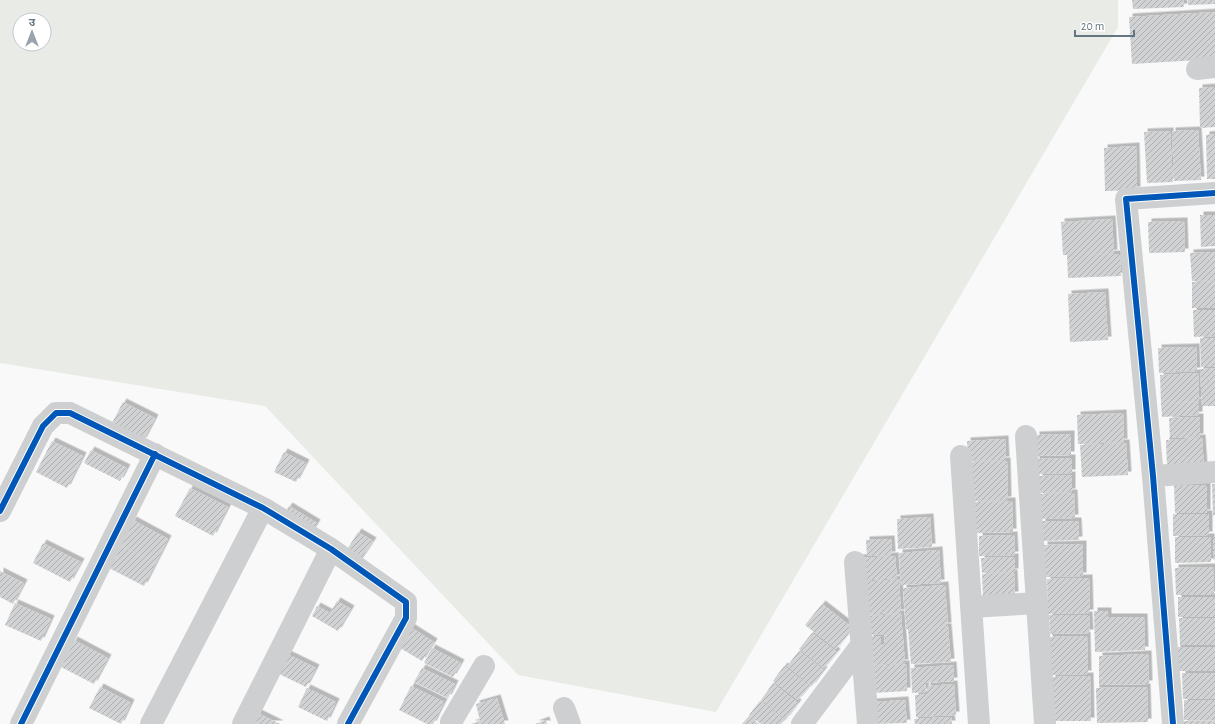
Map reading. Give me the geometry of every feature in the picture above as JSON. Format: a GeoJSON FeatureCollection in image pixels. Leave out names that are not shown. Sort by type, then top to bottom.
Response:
{"type":"FeatureCollection","features":[{"type":"Feature","properties":{"kind":"street"},"geometry":{"type":"LineString","coordinates":[[1173,724],[1153,476],[1126,199],[1215,193]]}},
{"type":"Feature","properties":{"kind":"street"},"geometry":{"type":"LineString","coordinates":[[0,511],[42,426],[56,413],[70,413],[263,508],[331,550],[406,602],[406,618],[348,724]]}},
{"type":"Feature","properties":{"kind":"street"},"geometry":{"type":"LineString","coordinates":[[1026,436],[1045,724]]}},
{"type":"Feature","properties":{"kind":"street"},"geometry":{"type":"LineString","coordinates":[[21,724],[154,454]]}},
{"type":"Feature","properties":{"kind":"street"},"geometry":{"type":"LineString","coordinates":[[961,456],[979,724]]}},
{"type":"Feature","properties":{"kind":"street"},"geometry":{"type":"LineString","coordinates":[[1153,476],[1215,472]]}},
{"type":"Feature","properties":{"kind":"street"},"geometry":{"type":"LineString","coordinates":[[151,724],[263,508]]}},
{"type":"Feature","properties":{"kind":"street"},"geometry":{"type":"LineString","coordinates":[[243,724],[331,550]]}},
{"type":"Feature","properties":{"kind":"street"},"geometry":{"type":"LineString","coordinates":[[855,562],[868,724]]}},
{"type":"Feature","properties":{"kind":"street"},"geometry":{"type":"LineString","coordinates":[[971,607],[1037,603]]}},
{"type":"Feature","properties":{"kind":"street"},"geometry":{"type":"LineString","coordinates":[[802,724],[862,644]]}},
{"type":"Feature","properties":{"kind":"street"},"geometry":{"type":"LineString","coordinates":[[451,723],[484,666]]}},
{"type":"Feature","properties":{"kind":"shaded area"},"geometry":{"type":"Polygon","coordinates":[[[0,0],[1118,0],[1118,27],[716,712],[518,675],[265,406],[0,363],[0,0]]]}},
{"type":"Feature","properties":{"kind":"building"},"geometry":{"type":"Polygon","coordinates":[[[1132,0],[1183,0],[1184,7],[1133,9],[1132,0]]]}},
{"type":"Feature","properties":{"kind":"building"},"geometry":{"type":"Polygon","coordinates":[[[1188,0],[1215,0],[1215,4],[1188,5],[1188,0]]]}},
{"type":"Feature","properties":{"kind":"building"},"geometry":{"type":"Polygon","coordinates":[[[1215,12],[1215,59],[1132,64],[1129,17],[1215,12]]]}},
{"type":"Feature","properties":{"kind":"building"},"geometry":{"type":"Polygon","coordinates":[[[1215,87],[1215,127],[1200,128],[1199,88],[1215,87]]]}},
{"type":"Feature","properties":{"kind":"building"},"geometry":{"type":"Polygon","coordinates":[[[1198,130],[1201,180],[1174,181],[1172,131],[1198,130]]]}},
{"type":"Feature","properties":{"kind":"building"},"geometry":{"type":"Polygon","coordinates":[[[1170,131],[1173,182],[1147,183],[1144,132],[1170,131]]]}},
{"type":"Feature","properties":{"kind":"building"},"geometry":{"type":"Polygon","coordinates":[[[1215,134],[1215,179],[1207,179],[1206,135],[1215,134]]]}},
{"type":"Feature","properties":{"kind":"building"},"geometry":{"type":"Polygon","coordinates":[[[1136,146],[1137,190],[1105,191],[1104,148],[1136,146]]]}},
{"type":"Feature","properties":{"kind":"building"},"geometry":{"type":"Polygon","coordinates":[[[1200,215],[1215,215],[1215,246],[1201,247],[1200,215]]]}},
{"type":"Feature","properties":{"kind":"building"},"geometry":{"type":"Polygon","coordinates":[[[1112,219],[1114,253],[1082,255],[1120,254],[1121,276],[1068,278],[1067,255],[1063,255],[1061,222],[1112,219]]]}},
{"type":"Feature","properties":{"kind":"building"},"geometry":{"type":"Polygon","coordinates":[[[1184,221],[1185,252],[1149,253],[1148,222],[1184,221]]]}},
{"type":"Feature","properties":{"kind":"building"},"geometry":{"type":"Polygon","coordinates":[[[1215,252],[1215,280],[1192,281],[1190,253],[1215,252]]]}},
{"type":"Feature","properties":{"kind":"building"},"geometry":{"type":"Polygon","coordinates":[[[1215,281],[1215,308],[1192,308],[1192,282],[1215,281]]]}},
{"type":"Feature","properties":{"kind":"building"},"geometry":{"type":"Polygon","coordinates":[[[1105,292],[1108,340],[1070,342],[1068,294],[1105,292]]]}},
{"type":"Feature","properties":{"kind":"building"},"geometry":{"type":"Polygon","coordinates":[[[1193,310],[1215,310],[1215,336],[1194,337],[1193,310]]]}},
{"type":"Feature","properties":{"kind":"building"},"geometry":{"type":"Polygon","coordinates":[[[1200,338],[1215,338],[1215,367],[1201,367],[1200,338]]]}},
{"type":"Feature","properties":{"kind":"building"},"geometry":{"type":"Polygon","coordinates":[[[1196,347],[1197,371],[1159,373],[1158,348],[1196,347]]]}},
{"type":"Feature","properties":{"kind":"building"},"geometry":{"type":"Polygon","coordinates":[[[1215,368],[1215,406],[1202,406],[1200,369],[1215,368]]]}},
{"type":"Feature","properties":{"kind":"building"},"geometry":{"type":"Polygon","coordinates":[[[1198,373],[1199,401],[1161,403],[1160,375],[1198,373]]]}},
{"type":"Feature","properties":{"kind":"building"},"geometry":{"type":"Polygon","coordinates":[[[123,402],[155,418],[143,441],[111,425],[123,402]]]}},
{"type":"Feature","properties":{"kind":"building"},"geometry":{"type":"Polygon","coordinates":[[[1199,402],[1199,415],[1162,417],[1161,403],[1199,402]]]}},
{"type":"Feature","properties":{"kind":"building"},"geometry":{"type":"Polygon","coordinates":[[[1123,413],[1124,442],[1078,444],[1077,415],[1123,413]]]}},
{"type":"Feature","properties":{"kind":"building"},"geometry":{"type":"Polygon","coordinates":[[[1200,417],[1200,437],[1170,438],[1169,418],[1200,417]]]}},
{"type":"Feature","properties":{"kind":"building"},"geometry":{"type":"Polygon","coordinates":[[[1071,434],[1071,455],[1036,456],[1036,435],[1071,434]]]}},
{"type":"Feature","properties":{"kind":"building"},"geometry":{"type":"Polygon","coordinates":[[[1202,438],[1204,468],[1167,469],[1166,440],[1202,438]]]}},
{"type":"Feature","properties":{"kind":"building"},"geometry":{"type":"Polygon","coordinates":[[[1005,439],[1006,460],[968,461],[967,441],[1005,439]]]}},
{"type":"Feature","properties":{"kind":"building"},"geometry":{"type":"Polygon","coordinates":[[[52,441],[83,456],[67,488],[36,472],[52,441]]]}},
{"type":"Feature","properties":{"kind":"building"},"geometry":{"type":"Polygon","coordinates":[[[1126,443],[1128,475],[1082,477],[1080,445],[1126,443]]]}},
{"type":"Feature","properties":{"kind":"building"},"geometry":{"type":"Polygon","coordinates":[[[91,450],[127,468],[120,481],[84,463],[91,450]]]}},
{"type":"Feature","properties":{"kind":"building"},"geometry":{"type":"Polygon","coordinates":[[[284,452],[306,463],[296,482],[274,472],[284,452]]]}},
{"type":"Feature","properties":{"kind":"building"},"geometry":{"type":"Polygon","coordinates":[[[1072,458],[1072,473],[1036,474],[1036,459],[1072,458]]]}},
{"type":"Feature","properties":{"kind":"building"},"geometry":{"type":"Polygon","coordinates":[[[1007,461],[1008,500],[971,501],[970,462],[1007,461]]]}},
{"type":"Feature","properties":{"kind":"building"},"geometry":{"type":"Polygon","coordinates":[[[1072,475],[1072,492],[1039,493],[1039,476],[1072,475]]]}},
{"type":"Feature","properties":{"kind":"building"},"geometry":{"type":"Polygon","coordinates":[[[1212,484],[1215,484],[1215,515],[1213,515],[1212,484]]]}},
{"type":"Feature","properties":{"kind":"building"},"geometry":{"type":"Polygon","coordinates":[[[1174,485],[1207,485],[1207,513],[1175,513],[1174,485]]]}},
{"type":"Feature","properties":{"kind":"building"},"geometry":{"type":"Polygon","coordinates":[[[190,488],[228,507],[213,536],[175,516],[190,488]]]}},
{"type":"Feature","properties":{"kind":"building"},"geometry":{"type":"Polygon","coordinates":[[[1074,493],[1075,518],[1041,519],[1040,494],[1074,493]]]}},
{"type":"Feature","properties":{"kind":"building"},"geometry":{"type":"Polygon","coordinates":[[[1012,501],[1013,532],[976,533],[974,502],[1012,501]]]}},
{"type":"Feature","properties":{"kind":"building"},"geometry":{"type":"Polygon","coordinates":[[[289,506],[317,523],[310,535],[282,517],[289,506]]]}},
{"type":"Feature","properties":{"kind":"building"},"geometry":{"type":"Polygon","coordinates":[[[1173,514],[1209,514],[1209,535],[1173,536],[1173,514]]]}},
{"type":"Feature","properties":{"kind":"building"},"geometry":{"type":"Polygon","coordinates":[[[930,517],[932,547],[898,549],[897,519],[930,517]]]}},
{"type":"Feature","properties":{"kind":"building"},"geometry":{"type":"Polygon","coordinates":[[[133,520],[168,539],[144,586],[109,568],[120,546],[154,562],[120,545],[133,520]]]}},
{"type":"Feature","properties":{"kind":"building"},"geometry":{"type":"Polygon","coordinates":[[[1042,521],[1078,521],[1079,540],[1042,541],[1042,521]]]}},
{"type":"Feature","properties":{"kind":"building"},"geometry":{"type":"Polygon","coordinates":[[[358,532],[373,541],[357,565],[343,556],[358,532]]]}},
{"type":"Feature","properties":{"kind":"building"},"geometry":{"type":"Polygon","coordinates":[[[1014,535],[1015,555],[979,556],[979,536],[1014,535]]]}},
{"type":"Feature","properties":{"kind":"building"},"geometry":{"type":"Polygon","coordinates":[[[1175,537],[1211,537],[1211,562],[1175,563],[1175,537]]]}},
{"type":"Feature","properties":{"kind":"building"},"geometry":{"type":"Polygon","coordinates":[[[1213,537],[1215,537],[1215,559],[1213,560],[1213,537]]]}},
{"type":"Feature","properties":{"kind":"building"},"geometry":{"type":"Polygon","coordinates":[[[891,539],[892,555],[867,556],[866,540],[891,539]]]}},
{"type":"Feature","properties":{"kind":"building"},"geometry":{"type":"Polygon","coordinates":[[[43,543],[81,562],[70,582],[33,563],[43,543]]]}},
{"type":"Feature","properties":{"kind":"building"},"geometry":{"type":"Polygon","coordinates":[[[1083,544],[1083,576],[1045,577],[1044,545],[1083,544]]]}},
{"type":"Feature","properties":{"kind":"building"},"geometry":{"type":"Polygon","coordinates":[[[939,550],[941,583],[901,585],[899,553],[939,550]]]}},
{"type":"Feature","properties":{"kind":"building"},"geometry":{"type":"Polygon","coordinates":[[[895,556],[897,578],[859,581],[858,558],[895,556]]]}},
{"type":"Feature","properties":{"kind":"building"},"geometry":{"type":"Polygon","coordinates":[[[1015,557],[1015,572],[982,573],[981,558],[1015,557]]]}},
{"type":"Feature","properties":{"kind":"building"},"geometry":{"type":"Polygon","coordinates":[[[1213,567],[1214,595],[1176,595],[1175,568],[1213,567]]]}},
{"type":"Feature","properties":{"kind":"building"},"geometry":{"type":"Polygon","coordinates":[[[0,571],[24,583],[13,604],[0,597],[0,571]]]}},
{"type":"Feature","properties":{"kind":"building"},"geometry":{"type":"Polygon","coordinates":[[[1014,573],[1015,595],[983,596],[982,574],[1014,573]]]}},
{"type":"Feature","properties":{"kind":"building"},"geometry":{"type":"Polygon","coordinates":[[[1089,578],[1090,613],[1048,614],[1047,579],[1089,578]]]}},
{"type":"Feature","properties":{"kind":"building"},"geometry":{"type":"Polygon","coordinates":[[[899,579],[901,613],[864,615],[862,582],[899,579]]]}},
{"type":"Feature","properties":{"kind":"building"},"geometry":{"type":"Polygon","coordinates":[[[945,585],[948,626],[924,628],[948,627],[951,662],[911,664],[908,629],[906,629],[903,588],[945,585]]]}},
{"type":"Feature","properties":{"kind":"building"},"geometry":{"type":"Polygon","coordinates":[[[1178,597],[1215,597],[1215,617],[1178,617],[1178,597]]]}},
{"type":"Feature","properties":{"kind":"building"},"geometry":{"type":"Polygon","coordinates":[[[337,601],[351,609],[338,631],[312,616],[317,606],[330,613],[337,601]]]}},
{"type":"Feature","properties":{"kind":"building"},"geometry":{"type":"Polygon","coordinates":[[[15,603],[51,619],[41,641],[5,625],[15,603]]]}},
{"type":"Feature","properties":{"kind":"building"},"geometry":{"type":"Polygon","coordinates":[[[822,604],[853,628],[836,649],[805,625],[822,604]]]}},
{"type":"Feature","properties":{"kind":"building"},"geometry":{"type":"Polygon","coordinates":[[[1094,611],[1108,611],[1108,617],[1144,617],[1145,650],[1095,652],[1094,611]]]}},
{"type":"Feature","properties":{"kind":"building"},"geometry":{"type":"Polygon","coordinates":[[[901,614],[905,663],[871,665],[870,636],[881,636],[881,645],[885,644],[884,634],[868,635],[867,616],[901,614]]]}},
{"type":"Feature","properties":{"kind":"building"},"geometry":{"type":"Polygon","coordinates":[[[1049,615],[1089,615],[1090,633],[1050,634],[1049,615]]]}},
{"type":"Feature","properties":{"kind":"building"},"geometry":{"type":"Polygon","coordinates":[[[1179,618],[1215,618],[1215,645],[1180,645],[1179,618]]]}},
{"type":"Feature","properties":{"kind":"building"},"geometry":{"type":"Polygon","coordinates":[[[407,625],[434,642],[422,661],[395,645],[407,625]]]}},
{"type":"Feature","properties":{"kind":"building"},"geometry":{"type":"Polygon","coordinates":[[[812,633],[837,652],[824,668],[799,649],[812,633]]]}},
{"type":"Feature","properties":{"kind":"building"},"geometry":{"type":"Polygon","coordinates":[[[1087,636],[1088,674],[1051,675],[1049,637],[1087,636]]]}},
{"type":"Feature","properties":{"kind":"building"},"geometry":{"type":"Polygon","coordinates":[[[74,640],[108,658],[94,684],[61,667],[74,640]]]}},
{"type":"Feature","properties":{"kind":"building"},"geometry":{"type":"Polygon","coordinates":[[[1177,647],[1215,647],[1215,671],[1178,671],[1177,647]]]}},
{"type":"Feature","properties":{"kind":"building"},"geometry":{"type":"Polygon","coordinates":[[[432,648],[461,663],[453,677],[424,663],[432,648]]]}},
{"type":"Feature","properties":{"kind":"building"},"geometry":{"type":"Polygon","coordinates":[[[799,651],[824,670],[812,686],[787,666],[799,651]]]}},
{"type":"Feature","properties":{"kind":"building"},"geometry":{"type":"Polygon","coordinates":[[[287,654],[316,668],[306,687],[277,673],[287,654]]]}},
{"type":"Feature","properties":{"kind":"building"},"geometry":{"type":"Polygon","coordinates":[[[1148,654],[1149,684],[1099,685],[1099,656],[1148,654]]]}},
{"type":"Feature","properties":{"kind":"building"},"geometry":{"type":"Polygon","coordinates":[[[906,664],[907,691],[873,693],[871,666],[906,664]]]}},
{"type":"Feature","properties":{"kind":"building"},"geometry":{"type":"Polygon","coordinates":[[[953,665],[954,681],[925,683],[926,692],[912,693],[911,668],[953,665]]]}},
{"type":"Feature","properties":{"kind":"building"},"geometry":{"type":"Polygon","coordinates":[[[784,666],[810,686],[798,700],[773,681],[784,666]]]}},
{"type":"Feature","properties":{"kind":"building"},"geometry":{"type":"Polygon","coordinates":[[[422,668],[455,684],[448,698],[414,682],[422,668]]]}},
{"type":"Feature","properties":{"kind":"building"},"geometry":{"type":"Polygon","coordinates":[[[1182,673],[1215,673],[1215,699],[1183,699],[1182,673]]]}},
{"type":"Feature","properties":{"kind":"building"},"geometry":{"type":"Polygon","coordinates":[[[1090,676],[1091,721],[1053,721],[1052,677],[1090,676]]]}},
{"type":"Feature","properties":{"kind":"building"},"geometry":{"type":"Polygon","coordinates":[[[773,683],[798,703],[786,719],[761,700],[773,683]]]}},
{"type":"Feature","properties":{"kind":"building"},"geometry":{"type":"Polygon","coordinates":[[[954,684],[956,715],[916,717],[915,695],[927,694],[927,686],[954,684]]]}},
{"type":"Feature","properties":{"kind":"building"},"geometry":{"type":"Polygon","coordinates":[[[411,686],[444,702],[433,724],[427,724],[399,710],[411,686]]]}},
{"type":"Feature","properties":{"kind":"building"},"geometry":{"type":"Polygon","coordinates":[[[100,687],[131,703],[121,724],[89,708],[100,687]]]}},
{"type":"Feature","properties":{"kind":"building"},"geometry":{"type":"Polygon","coordinates":[[[1147,687],[1148,722],[1097,723],[1096,688],[1147,687]]]}},
{"type":"Feature","properties":{"kind":"building"},"geometry":{"type":"Polygon","coordinates":[[[307,688],[336,702],[327,721],[298,707],[307,688]]]}},
{"type":"Feature","properties":{"kind":"building"},"geometry":{"type":"Polygon","coordinates":[[[497,698],[505,724],[471,724],[480,721],[476,704],[497,698]]]}},
{"type":"Feature","properties":{"kind":"building"},"geometry":{"type":"Polygon","coordinates":[[[905,700],[907,723],[874,724],[873,702],[905,700]]]}},
{"type":"Feature","properties":{"kind":"building"},"geometry":{"type":"Polygon","coordinates":[[[1184,700],[1215,700],[1215,720],[1184,720],[1184,700]]]}},
{"type":"Feature","properties":{"kind":"building"},"geometry":{"type":"Polygon","coordinates":[[[760,701],[785,720],[781,724],[761,724],[749,715],[760,701]]]}},
{"type":"Feature","properties":{"kind":"building"},"geometry":{"type":"Polygon","coordinates":[[[258,713],[280,724],[253,724],[258,713]]]}},
{"type":"Feature","properties":{"kind":"building"},"geometry":{"type":"Polygon","coordinates":[[[749,716],[759,724],[742,724],[749,716]]]}},
{"type":"Feature","properties":{"kind":"building"},"geometry":{"type":"Polygon","coordinates":[[[951,717],[952,724],[915,724],[914,719],[951,717]]]}},
{"type":"Feature","properties":{"kind":"building"},"geometry":{"type":"Polygon","coordinates":[[[546,720],[547,724],[535,724],[546,720]]]}},
{"type":"Feature","properties":{"kind":"building"},"geometry":{"type":"Polygon","coordinates":[[[1184,721],[1215,721],[1215,724],[1184,724],[1184,721]]]}},
{"type":"Feature","properties":{"kind":"cycle path"},"geometry":{"type":"LineString","coordinates":[[1173,724],[1153,476],[1126,199],[1215,193]]}},
{"type":"Feature","properties":{"kind":"cycle path"},"geometry":{"type":"LineString","coordinates":[[0,511],[43,426],[56,413],[70,413],[263,508],[331,549],[406,602],[406,618],[348,724]]}},
{"type":"Feature","properties":{"kind":"cycle path"},"geometry":{"type":"LineString","coordinates":[[21,724],[155,454]]}}]}
